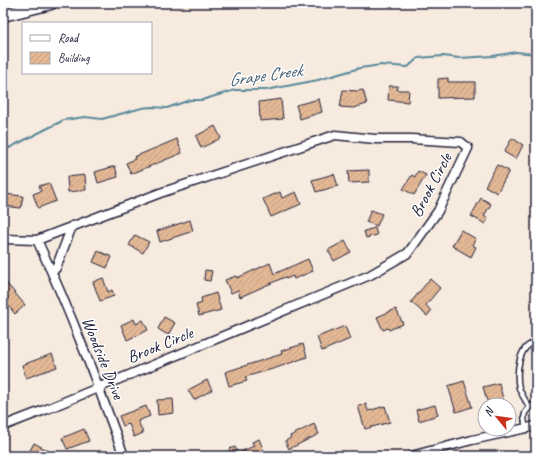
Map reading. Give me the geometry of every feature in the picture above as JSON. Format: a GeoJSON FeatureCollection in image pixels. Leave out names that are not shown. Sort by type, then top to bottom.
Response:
{"type":"FeatureCollection","features":[{"type":"Feature","properties":{"kind":"main road"},"geometry":{"type":"LineString","coordinates":[[3,15],[51,3]]}},
{"type":"Feature","properties":{"kind":"street","name":"Brook Circle"},"geometry":{"type":"LineString","coordinates":[[3,239],[37,240],[160,193],[335,135],[375,139],[411,139],[461,142],[468,148],[438,211],[408,253],[370,275],[3,426]]}},
{"type":"Feature","properties":{"kind":"street"},"geometry":{"type":"LineString","coordinates":[[52,272],[56,268],[72,226]]}},
{"type":"Feature","properties":{"kind":"street","name":"Woodside Drive"},"geometry":{"type":"LineString","coordinates":[[37,240],[52,272],[99,387],[124,456]]}},
{"type":"Feature","properties":{"kind":"street"},"geometry":{"type":"LineString","coordinates":[[411,456],[435,453],[472,440],[536,426]]}},
{"type":"Feature","properties":{"kind":"lane"},"geometry":{"type":"LineString","coordinates":[[529,407],[520,389],[518,373],[521,356],[524,350],[528,346],[536,343]]}},
{"type":"Feature","properties":{"kind":"lane"},"geometry":{"type":"LineString","coordinates":[[526,429],[524,412],[536,403]]}},
{"type":"Feature","properties":{"kind":"building"},"geometry":{"type":"Polygon","coordinates":[[[448,78],[448,82],[475,82],[475,97],[438,98],[438,79],[448,78]]]}},
{"type":"Feature","properties":{"kind":"building"},"geometry":{"type":"Polygon","coordinates":[[[389,86],[398,86],[397,90],[409,90],[408,102],[388,100],[389,86]]]}},
{"type":"Feature","properties":{"kind":"building"},"geometry":{"type":"Polygon","coordinates":[[[343,90],[363,90],[367,104],[353,108],[340,107],[343,90]]]}},
{"type":"Feature","properties":{"kind":"building"},"geometry":{"type":"Polygon","coordinates":[[[281,99],[283,119],[260,121],[259,102],[281,99]]]}},
{"type":"Feature","properties":{"kind":"building"},"geometry":{"type":"Polygon","coordinates":[[[319,99],[322,112],[300,119],[296,105],[319,99]]]}},
{"type":"Feature","properties":{"kind":"building"},"geometry":{"type":"Polygon","coordinates":[[[215,126],[221,138],[201,148],[196,136],[215,126]]]}},
{"type":"Feature","properties":{"kind":"building"},"geometry":{"type":"Polygon","coordinates":[[[512,138],[523,145],[516,159],[504,152],[512,138]]]}},
{"type":"Feature","properties":{"kind":"building"},"geometry":{"type":"Polygon","coordinates":[[[177,139],[182,153],[131,174],[126,163],[135,159],[134,157],[177,139]]]}},
{"type":"Feature","properties":{"kind":"building"},"geometry":{"type":"Polygon","coordinates":[[[497,165],[509,171],[497,193],[485,186],[497,165]]]}},
{"type":"Feature","properties":{"kind":"building"},"geometry":{"type":"Polygon","coordinates":[[[115,166],[118,177],[98,183],[95,172],[115,166]]]}},
{"type":"Feature","properties":{"kind":"building"},"geometry":{"type":"Polygon","coordinates":[[[369,170],[369,182],[349,183],[348,171],[369,170]]]}},
{"type":"Feature","properties":{"kind":"building"},"geometry":{"type":"Polygon","coordinates":[[[418,171],[426,175],[414,195],[403,189],[412,175],[415,177],[418,171]]]}},
{"type":"Feature","properties":{"kind":"building"},"geometry":{"type":"Polygon","coordinates":[[[334,174],[338,186],[316,192],[312,180],[334,174]]]}},
{"type":"Feature","properties":{"kind":"building"},"geometry":{"type":"Polygon","coordinates":[[[85,175],[86,190],[68,192],[67,177],[85,175]]]}},
{"type":"Feature","properties":{"kind":"building"},"geometry":{"type":"Polygon","coordinates":[[[49,183],[56,201],[38,208],[33,194],[41,191],[39,186],[49,183]]]}},
{"type":"Feature","properties":{"kind":"building"},"geometry":{"type":"Polygon","coordinates":[[[280,192],[282,198],[296,192],[301,204],[271,217],[263,199],[280,192]]]}},
{"type":"Feature","properties":{"kind":"building"},"geometry":{"type":"Polygon","coordinates":[[[4,194],[23,196],[21,208],[3,206],[4,194]]]}},
{"type":"Feature","properties":{"kind":"building"},"geometry":{"type":"Polygon","coordinates":[[[481,198],[491,204],[484,216],[488,219],[485,224],[471,216],[481,198]]]}},
{"type":"Feature","properties":{"kind":"building"},"geometry":{"type":"Polygon","coordinates":[[[371,210],[382,214],[377,226],[366,222],[371,210]]]}},
{"type":"Feature","properties":{"kind":"building"},"geometry":{"type":"Polygon","coordinates":[[[190,220],[193,231],[160,242],[157,231],[190,220]]]}},
{"type":"Feature","properties":{"kind":"building"},"geometry":{"type":"Polygon","coordinates":[[[375,228],[377,235],[366,238],[364,231],[375,228]]]}},
{"type":"Feature","properties":{"kind":"building"},"geometry":{"type":"Polygon","coordinates":[[[461,230],[476,239],[472,245],[476,247],[471,257],[452,246],[461,230]]]}},
{"type":"Feature","properties":{"kind":"building"},"geometry":{"type":"Polygon","coordinates":[[[135,235],[149,242],[143,253],[129,245],[135,235]]]}},
{"type":"Feature","properties":{"kind":"building"},"geometry":{"type":"Polygon","coordinates":[[[345,241],[351,252],[334,261],[328,250],[345,241]]]}},
{"type":"Feature","properties":{"kind":"building"},"geometry":{"type":"Polygon","coordinates":[[[98,251],[112,257],[107,268],[93,262],[98,251]]]}},
{"type":"Feature","properties":{"kind":"building"},"geometry":{"type":"Polygon","coordinates":[[[308,259],[313,271],[294,279],[293,276],[286,279],[285,277],[240,297],[238,290],[231,293],[225,280],[236,276],[237,278],[270,263],[274,274],[308,259]]]}},
{"type":"Feature","properties":{"kind":"building"},"geometry":{"type":"Polygon","coordinates":[[[205,270],[212,271],[210,281],[204,280],[205,270]]]}},
{"type":"Feature","properties":{"kind":"building"},"geometry":{"type":"Polygon","coordinates":[[[103,278],[108,292],[112,290],[114,296],[100,301],[93,282],[103,278]]]}},
{"type":"Feature","properties":{"kind":"building"},"geometry":{"type":"Polygon","coordinates":[[[3,279],[25,305],[15,314],[3,299],[3,279]]]}},
{"type":"Feature","properties":{"kind":"building"},"geometry":{"type":"Polygon","coordinates":[[[430,279],[440,288],[426,305],[431,311],[427,316],[411,302],[430,279]]]}},
{"type":"Feature","properties":{"kind":"building"},"geometry":{"type":"Polygon","coordinates":[[[216,293],[221,310],[199,316],[196,305],[202,303],[201,298],[216,293]]]}},
{"type":"Feature","properties":{"kind":"building"},"geometry":{"type":"Polygon","coordinates":[[[396,309],[403,324],[389,330],[388,328],[383,330],[377,317],[396,309]]]}},
{"type":"Feature","properties":{"kind":"building"},"geometry":{"type":"Polygon","coordinates":[[[164,317],[175,323],[168,335],[158,329],[164,317]]]}},
{"type":"Feature","properties":{"kind":"building"},"geometry":{"type":"Polygon","coordinates":[[[134,319],[136,324],[143,320],[148,330],[127,340],[121,325],[134,319]]]}},
{"type":"Feature","properties":{"kind":"building"},"geometry":{"type":"Polygon","coordinates":[[[345,326],[350,339],[322,351],[317,337],[345,326]]]}},
{"type":"Feature","properties":{"kind":"building"},"geometry":{"type":"Polygon","coordinates":[[[303,344],[307,357],[245,377],[247,381],[229,386],[225,372],[282,354],[281,351],[303,344]]]}},
{"type":"Feature","properties":{"kind":"building"},"geometry":{"type":"Polygon","coordinates":[[[52,354],[57,367],[26,378],[22,365],[52,354]]]}},
{"type":"Feature","properties":{"kind":"building"},"geometry":{"type":"Polygon","coordinates":[[[207,380],[212,390],[194,400],[188,390],[207,380]]]}},
{"type":"Feature","properties":{"kind":"building"},"geometry":{"type":"Polygon","coordinates":[[[464,381],[472,407],[456,412],[448,386],[464,381]]]}},
{"type":"Feature","properties":{"kind":"building"},"geometry":{"type":"Polygon","coordinates":[[[499,383],[502,397],[486,397],[483,387],[499,383]]]}},
{"type":"Feature","properties":{"kind":"building"},"geometry":{"type":"Polygon","coordinates":[[[173,399],[174,413],[158,415],[157,400],[173,399]]]}},
{"type":"Feature","properties":{"kind":"building"},"geometry":{"type":"Polygon","coordinates":[[[366,404],[368,411],[385,406],[390,422],[365,429],[358,406],[366,404]]]}},
{"type":"Feature","properties":{"kind":"building"},"geometry":{"type":"Polygon","coordinates":[[[435,405],[438,415],[419,421],[416,410],[435,405]]]}},
{"type":"Feature","properties":{"kind":"building"},"geometry":{"type":"Polygon","coordinates":[[[146,406],[150,416],[138,421],[143,433],[134,437],[129,424],[123,426],[119,416],[146,406]]]}},
{"type":"Feature","properties":{"kind":"building"},"geometry":{"type":"Polygon","coordinates":[[[314,424],[319,434],[289,449],[285,441],[291,438],[290,436],[314,424]]]}},
{"type":"Feature","properties":{"kind":"building"},"geometry":{"type":"Polygon","coordinates":[[[84,429],[89,441],[67,449],[62,438],[84,429]]]}},
{"type":"Feature","properties":{"kind":"building"},"geometry":{"type":"Polygon","coordinates":[[[259,439],[266,456],[231,456],[229,449],[235,447],[238,453],[254,446],[252,442],[259,439]]]}},
{"type":"Feature","properties":{"kind":"building"},"geometry":{"type":"Polygon","coordinates":[[[34,443],[58,456],[27,456],[34,443]]]}},
{"type":"Feature","properties":{"kind":"waterway","name":"Grape Creek"},"geometry":{"type":"LineString","coordinates":[[3,151],[64,120],[85,117],[102,119],[142,108],[167,108],[190,100],[202,100],[235,90],[266,90],[318,80],[360,68],[381,65],[408,67],[418,58],[443,56],[459,58],[493,56],[516,52],[536,54]]}}]}
